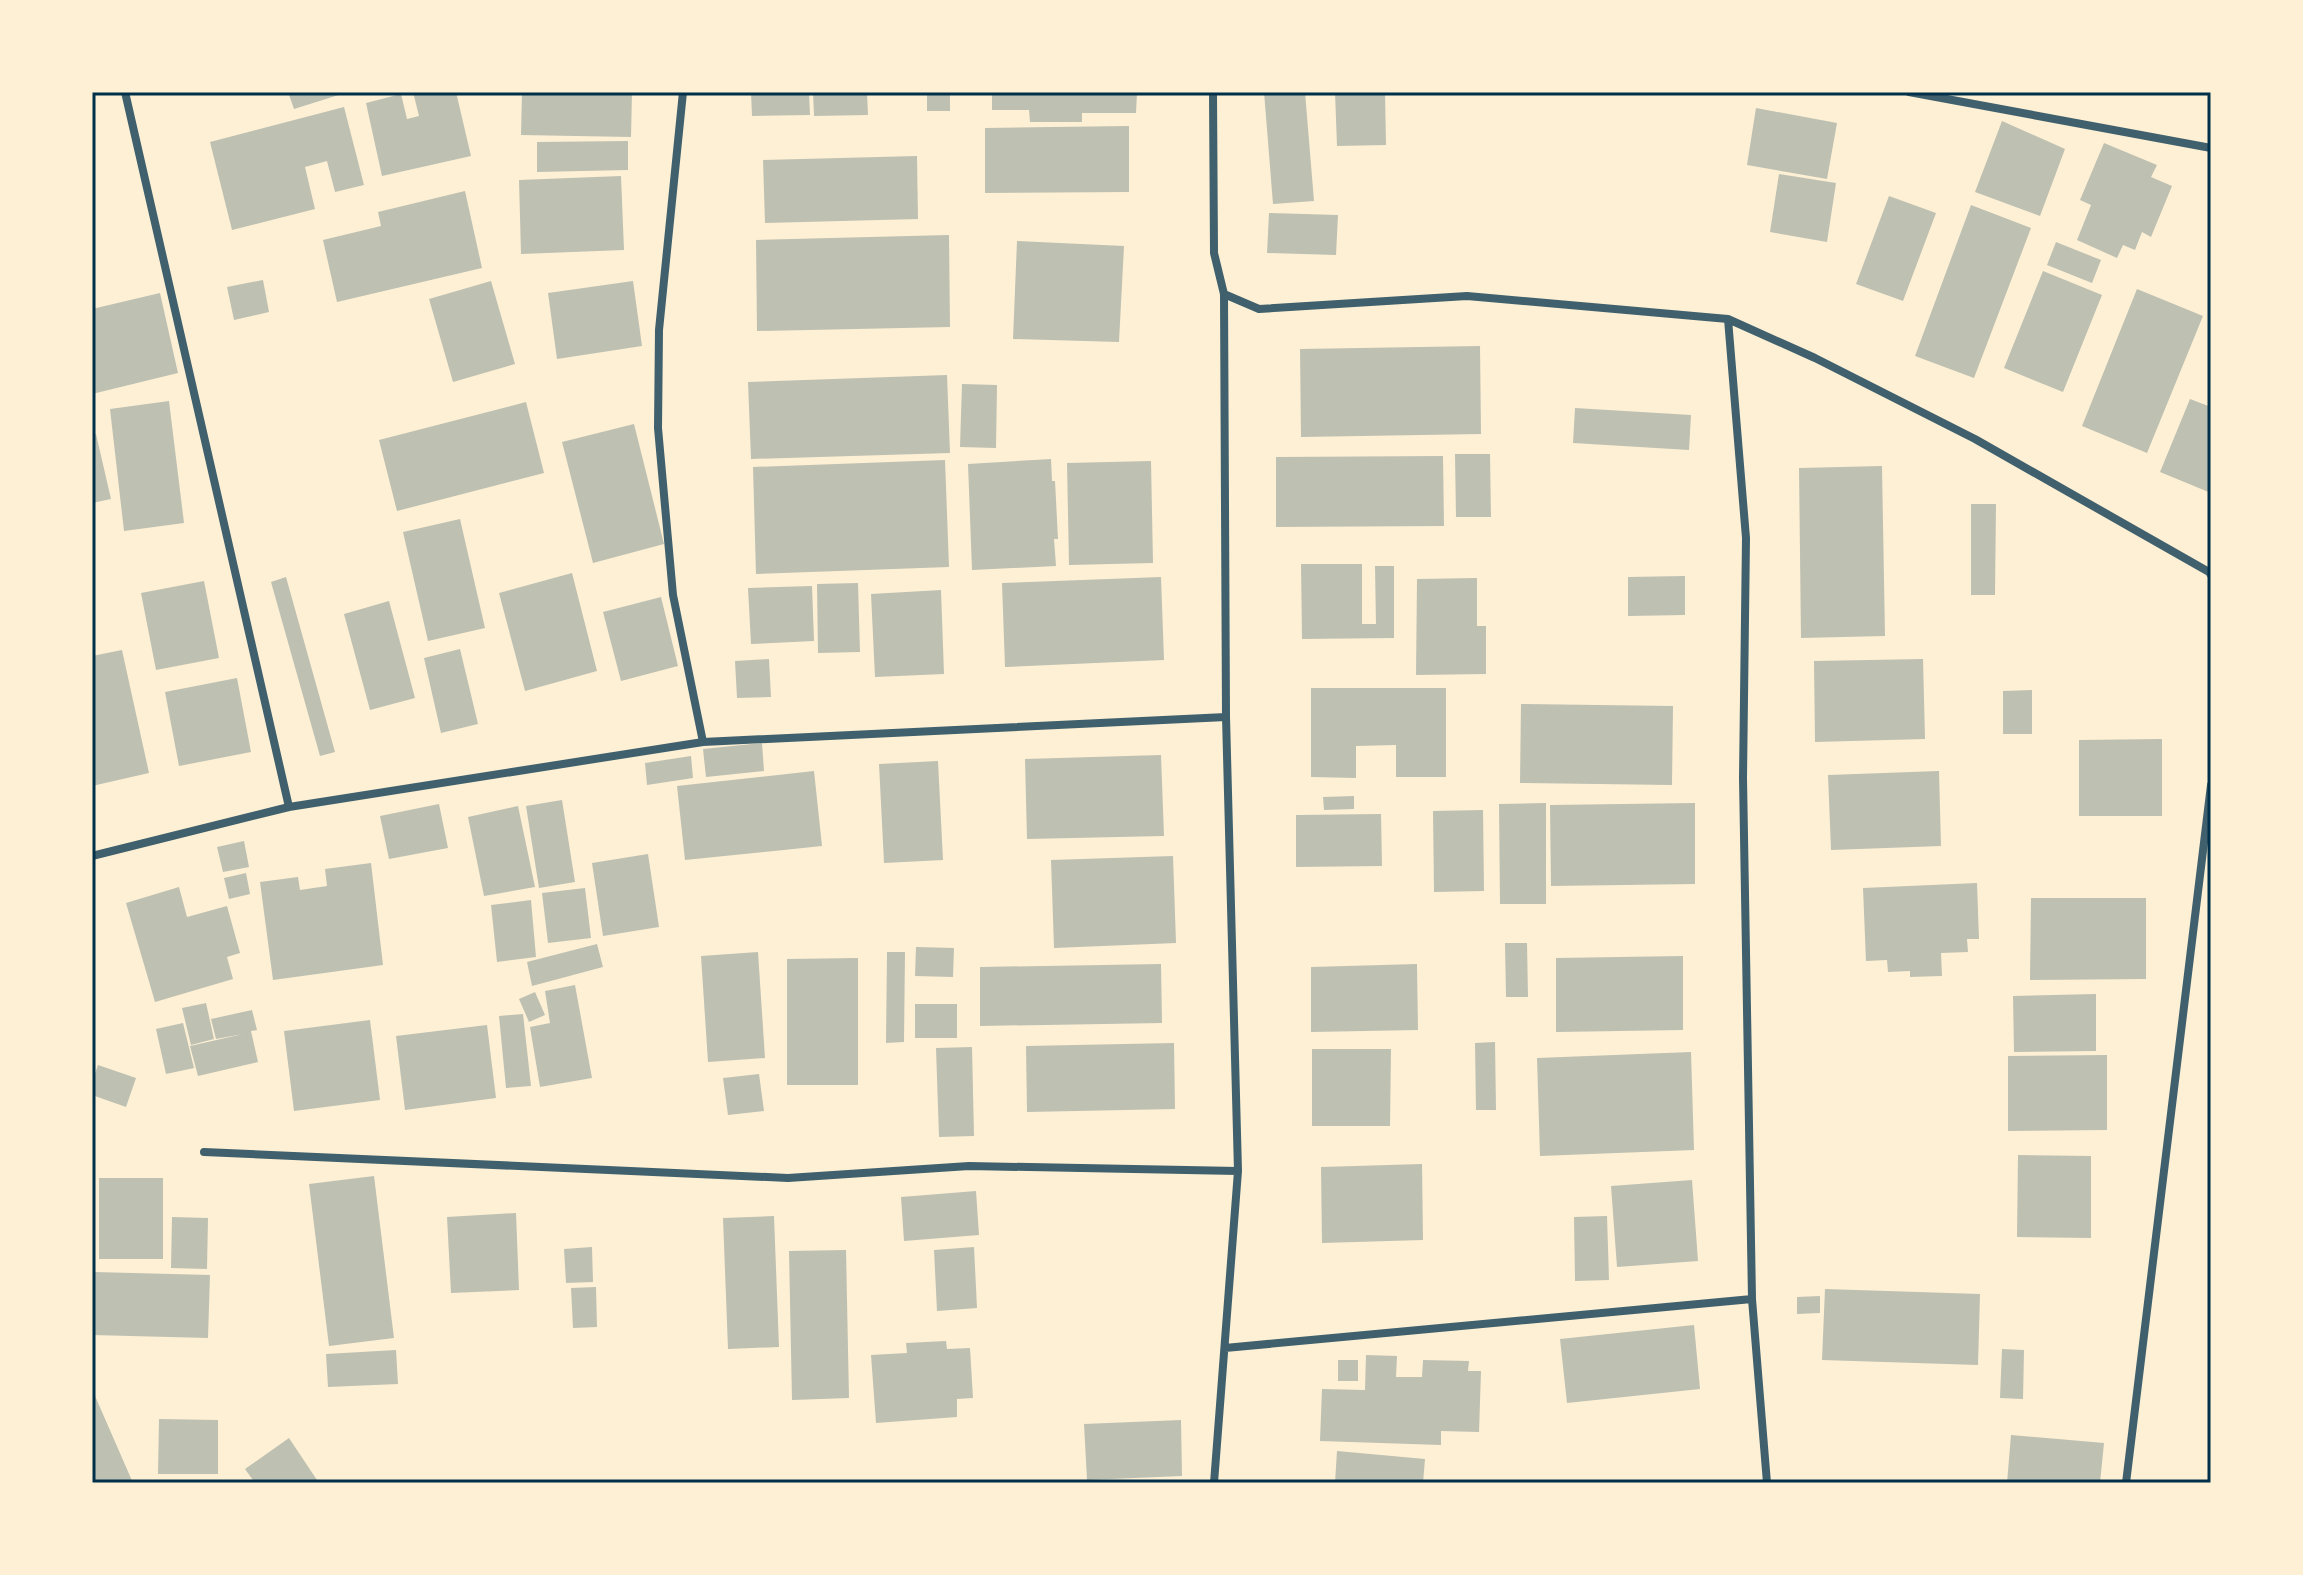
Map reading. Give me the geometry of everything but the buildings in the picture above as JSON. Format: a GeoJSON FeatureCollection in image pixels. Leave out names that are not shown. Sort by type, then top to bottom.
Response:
{"type":"FeatureCollection","features":[{"type":"Feature","properties":{"kind":"street"},"geometry":{"type":"LineString","coordinates":[[125,92],[289,807]]}},
{"type":"Feature","properties":{"kind":"street"},"geometry":{"type":"LineString","coordinates":[[683,92],[659,330],[658,428],[673,595],[703,742]]}},
{"type":"Feature","properties":{"kind":"street"},"geometry":{"type":"LineString","coordinates":[[1213,92],[1214,253],[1224,294],[1226,717],[1238,1171],[1214,1483]]}},
{"type":"Feature","properties":{"kind":"street"},"geometry":{"type":"LineString","coordinates":[[1909,92],[2211,148]]}},
{"type":"Feature","properties":{"kind":"street"},"geometry":{"type":"LineString","coordinates":[[1224,294],[1259,309],[1467,296],[1728,319],[1815,358],[1975,439],[2210,574]]}},
{"type":"Feature","properties":{"kind":"street"},"geometry":{"type":"LineString","coordinates":[[1728,319],[1746,538],[1743,778],[1752,1299],[1767,1483]]}},
{"type":"Feature","properties":{"kind":"street"},"geometry":{"type":"LineString","coordinates":[[92,856],[289,807],[703,742],[1226,717]]}},
{"type":"Feature","properties":{"kind":"street"},"geometry":{"type":"LineString","coordinates":[[2126,1483],[2211,785]]}},
{"type":"Feature","properties":{"kind":"street"},"geometry":{"type":"LineString","coordinates":[[204,1152],[788,1178],[969,1166],[1238,1171]]}},
{"type":"Feature","properties":{"kind":"street"},"geometry":{"type":"LineString","coordinates":[[1225,1348],[1752,1299]]}}]}
